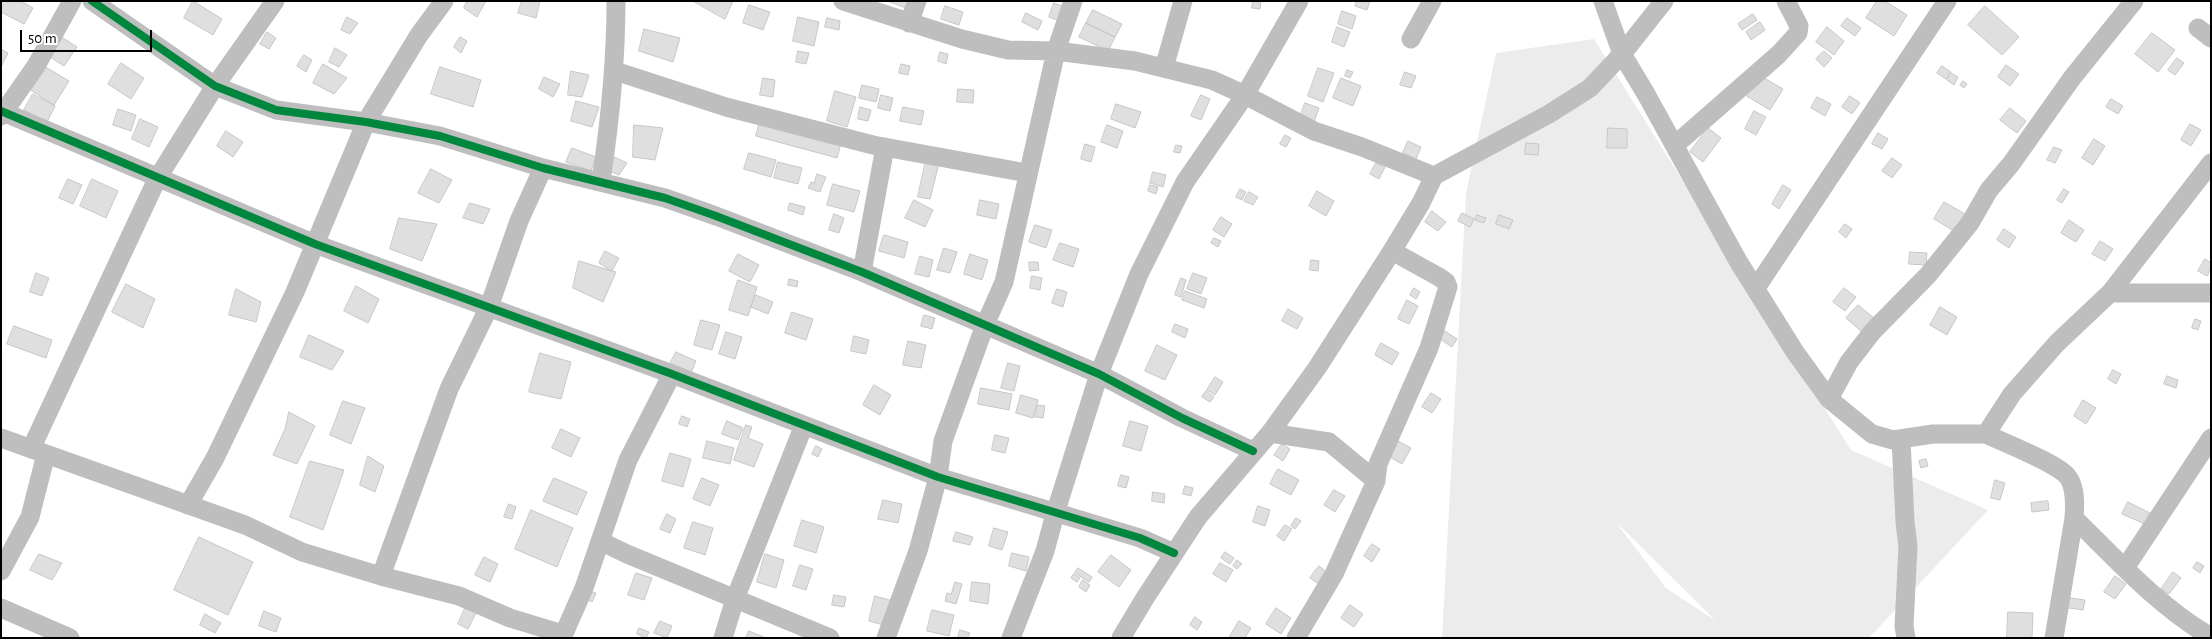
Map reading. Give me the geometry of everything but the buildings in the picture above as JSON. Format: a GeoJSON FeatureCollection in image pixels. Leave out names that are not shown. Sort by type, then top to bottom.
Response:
{"type":"FeatureCollection","features":[{"type":"Feature","properties":{"kind":"street"},"geometry":{"type":"LineString","coordinates":[[72,1],[36,66],[2,113],[315,244],[672,374],[938,477],[1054,514],[1140,538],[1174,554]]}},
{"type":"Feature","properties":{"kind":"street"},"geometry":{"type":"LineString","coordinates":[[92,1],[215,86],[276,110],[366,122],[440,136],[544,168],[665,198],[862,272],[1099,374],[1182,418],[1253,452]]}},
{"type":"Feature","properties":{"kind":"street"},"geometry":{"type":"LineString","coordinates":[[1,570],[30,517],[38,452],[157,179],[215,86],[275,1]]}},
{"type":"Feature","properties":{"kind":"street"},"geometry":{"type":"LineString","coordinates":[[188,505],[216,458],[240,410],[315,244],[366,122],[419,35],[444,1]]}},
{"type":"Feature","properties":{"kind":"street"},"geometry":{"type":"LineString","coordinates":[[601,181],[615,71],[616,1]]}},
{"type":"Feature","properties":{"kind":"street"},"geometry":{"type":"LineString","coordinates":[[843,1],[962,39],[1008,50],[1056,51],[1135,61],[1212,80],[1314,131],[1362,147],[1434,176]]}},
{"type":"Feature","properties":{"kind":"street"},"geometry":{"type":"LineString","coordinates":[[909,23],[917,1]]}},
{"type":"Feature","properties":{"kind":"street"},"geometry":{"type":"LineString","coordinates":[[886,638],[918,551],[938,477],[944,441],[985,325],[1004,282],[1056,51],[1073,1]]}},
{"type":"Feature","properties":{"kind":"street"},"geometry":{"type":"LineString","coordinates":[[1164,68],[1183,1]]}},
{"type":"Feature","properties":{"kind":"street"},"geometry":{"type":"LineString","coordinates":[[1012,638],[1045,551],[1054,514],[1099,374],[1139,274],[1185,182],[1245,95],[1299,1]]}},
{"type":"Feature","properties":{"kind":"street"},"geometry":{"type":"LineString","coordinates":[[1411,39],[1432,1]]}},
{"type":"Feature","properties":{"kind":"street"},"geometry":{"type":"LineString","coordinates":[[1603,1],[1622,54],[1675,145],[1738,261],[1794,352],[1829,398],[1872,434],[1893,440],[1933,434],[1986,434],[2061,470],[2071,484],[2075,501],[2074,518],[2054,638]]}},
{"type":"Feature","properties":{"kind":"street"},"geometry":{"type":"LineString","coordinates":[[1122,638],[1198,517],[1270,433],[1322,361],[1392,251],[1421,203],[1434,176],[1568,103],[1590,88],[1622,54],[1664,1]]}},
{"type":"Feature","properties":{"kind":"street"},"geometry":{"type":"LineString","coordinates":[[1675,145],[1780,54],[1798,34],[1799,26],[1786,1]]}},
{"type":"Feature","properties":{"kind":"street"},"geometry":{"type":"LineString","coordinates":[[1756,288],[1947,1]]}},
{"type":"Feature","properties":{"kind":"street"},"geometry":{"type":"LineString","coordinates":[[1829,398],[1848,362],[1874,331],[1928,275],[1970,222],[1989,190],[2011,164],[2072,78],[2134,1]]}},
{"type":"Feature","properties":{"kind":"street"},"geometry":{"type":"LineString","coordinates":[[615,71],[726,107],[885,147],[1027,174]]}},
{"type":"Feature","properties":{"kind":"street"},"geometry":{"type":"LineString","coordinates":[[862,272],[885,147]]}},
{"type":"Feature","properties":{"kind":"street"},"geometry":{"type":"LineString","coordinates":[[1986,434],[2012,394],[2057,343],[2110,293],[2211,163]]}},
{"type":"Feature","properties":{"kind":"street"},"geometry":{"type":"LineString","coordinates":[[381,576],[448,389],[490,307],[519,221],[544,168]]}},
{"type":"Feature","properties":{"kind":"street"},"geometry":{"type":"LineString","coordinates":[[1296,638],[1334,574],[1376,480],[1378,464],[1429,348],[1448,287],[1446,282],[1439,277],[1392,251]]}},
{"type":"Feature","properties":{"kind":"street"},"geometry":{"type":"LineString","coordinates":[[2110,293],[2211,293]]}},
{"type":"Feature","properties":{"kind":"street"},"geometry":{"type":"LineString","coordinates":[[1,438],[245,525],[302,552],[381,576],[459,596],[510,618],[563,636],[584,588],[628,460],[672,374]]}},
{"type":"Feature","properties":{"kind":"street"},"geometry":{"type":"LineString","coordinates":[[722,638],[804,426]]}},
{"type":"Feature","properties":{"kind":"street"},"geometry":{"type":"LineString","coordinates":[[1270,433],[1329,442],[1376,480]]}},
{"type":"Feature","properties":{"kind":"street"},"geometry":{"type":"LineString","coordinates":[[2124,568],[2211,438]]}},
{"type":"Feature","properties":{"kind":"street"},"geometry":{"type":"LineString","coordinates":[[1901,439],[1908,547],[1904,626],[1906,638]]}},
{"type":"Feature","properties":{"kind":"street"},"geometry":{"type":"LineString","coordinates":[[2074,518],[2184,630],[2211,637]]}},
{"type":"Feature","properties":{"kind":"street"},"geometry":{"type":"LineString","coordinates":[[600,541],[830,638]]}},
{"type":"Feature","properties":{"kind":"street"},"geometry":{"type":"LineString","coordinates":[[1,608],[70,638]]}},
{"type":"Feature","properties":{"kind":"shaded area"},"geometry":{"type":"Polygon","coordinates":[[[1594,39],[1851,450],[1988,510],[1869,638],[1442,638],[1466,193],[1496,53],[1594,39]],[[1619,525],[1666,588],[1716,621],[1619,525]]]}},
{"type":"Feature","properties":{"kind":"cycle path"},"geometry":{"type":"LineString","coordinates":[[92,1],[215,86],[276,110],[366,122],[440,136],[543,168],[665,198],[862,272],[1099,374],[1182,418],[1253,451]]}},
{"type":"Feature","properties":{"kind":"cycle path"},"geometry":{"type":"LineString","coordinates":[[1,111],[315,244],[672,374],[938,477],[1140,538],[1174,553]]}}]}
